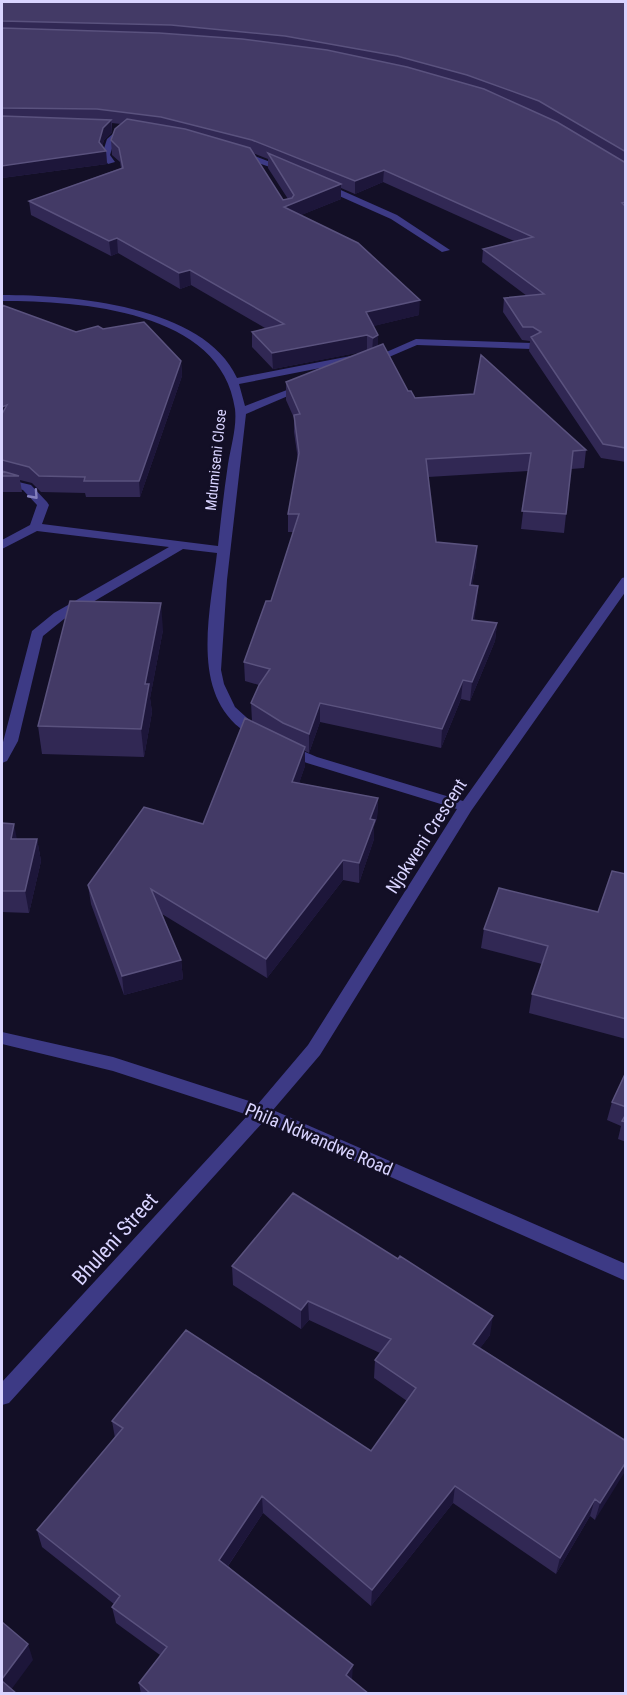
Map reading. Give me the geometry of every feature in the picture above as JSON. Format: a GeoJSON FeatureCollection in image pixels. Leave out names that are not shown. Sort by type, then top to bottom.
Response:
{"type":"FeatureCollection","features":[{"type":"Feature","properties":{"kind":"street"},"geometry":{"type":"LineString","coordinates":[[109,127],[136,130]]}},
{"type":"Feature","properties":{"kind":"street"},"geometry":{"type":"LineString","coordinates":[[111,162],[106,154],[110,141],[125,129]]}},
{"type":"Feature","properties":{"kind":"street"},"geometry":{"type":"LineString","coordinates":[[233,151],[297,174]]}},
{"type":"Feature","properties":{"kind":"street"},"geometry":{"type":"LineString","coordinates":[[255,158],[266,175]]}},
{"type":"Feature","properties":{"kind":"street"},"geometry":{"type":"LineString","coordinates":[[308,179],[394,217],[445,250]]}},
{"type":"Feature","properties":{"kind":"street","name":"Mdumiseni Close"},"geometry":{"type":"LineString","coordinates":[[2,298],[67,299],[113,306],[156,321],[190,337],[218,356],[234,382],[240,412],[223,550],[213,665],[219,694],[236,720],[270,742],[312,760],[466,807]]}},
{"type":"Feature","properties":{"kind":"street"},"geometry":{"type":"LineString","coordinates":[[234,382],[416,342],[532,346]]}},
{"type":"Feature","properties":{"kind":"street"},"geometry":{"type":"LineString","coordinates":[[341,373],[395,347],[410,352]]}},
{"type":"Feature","properties":{"kind":"street"},"geometry":{"type":"LineString","coordinates":[[240,412],[318,382]]}},
{"type":"Feature","properties":{"kind":"street"},"geometry":{"type":"LineString","coordinates":[[2,481],[27,487],[43,505],[35,527],[3,548]]}},
{"type":"Feature","properties":{"kind":"street"},"geometry":{"type":"LineString","coordinates":[[35,527],[223,550]]}},
{"type":"Feature","properties":{"kind":"street"},"geometry":{"type":"LineString","coordinates":[[2,758],[11,741],[38,634],[59,616],[181,545]]}},
{"type":"Feature","properties":{"kind":"street","name":"Njokweni Crescent"},"geometry":{"type":"LineString","coordinates":[[261,1112],[314,1050],[466,807],[626,581]]}},
{"type":"Feature","properties":{"kind":"street","name":"Phila Ndwandwe Road"},"geometry":{"type":"LineString","coordinates":[[2,1038],[113,1064],[261,1112],[626,1273]]}},
{"type":"Feature","properties":{"kind":"street","name":"Bhuleni Street"},"geometry":{"type":"LineString","coordinates":[[2,1396],[261,1112]]}},
{"type":"Feature","properties":{"kind":"building"},"geometry":{"type":"Polygon","coordinates":[[[2,2],[626,2],[626,152],[539,101],[467,75],[397,56],[285,36],[171,25],[2,21],[2,2]]]}},
{"type":"Feature","properties":{"kind":"building"},"geometry":{"type":"Polygon","coordinates":[[[2,28],[159,33],[242,39],[327,50],[407,67],[484,89],[557,122],[626,163],[626,202],[622,203],[626,207],[626,448],[603,444],[531,337],[541,332],[533,327],[523,327],[504,298],[544,294],[483,249],[533,237],[384,170],[355,181],[252,140],[161,117],[97,109],[2,108],[2,28]]]}},
{"type":"Feature","properties":{"kind":"building"},"geometry":{"type":"Polygon","coordinates":[[[2,116],[111,120],[103,128],[99,142],[106,151],[2,166],[2,116]]]}},
{"type":"Feature","properties":{"kind":"building"},"geometry":{"type":"Polygon","coordinates":[[[127,119],[185,129],[250,148],[283,200],[292,198],[294,195],[268,153],[341,184],[284,207],[358,243],[420,300],[366,312],[378,335],[373,338],[367,335],[272,353],[252,332],[284,324],[190,270],[179,273],[117,238],[109,241],[29,201],[123,168],[119,148],[111,140],[115,129],[127,119]]]}},
{"type":"Feature","properties":{"kind":"building"},"geometry":{"type":"Polygon","coordinates":[[[2,305],[76,332],[98,326],[103,329],[144,322],[181,361],[139,481],[84,481],[85,477],[39,476],[29,467],[2,460],[2,414],[7,405],[2,407],[2,305]]]}},
{"type":"Feature","properties":{"kind":"building"},"geometry":{"type":"Polygon","coordinates":[[[383,344],[408,391],[411,391],[415,398],[474,394],[481,355],[586,450],[573,451],[566,514],[522,511],[531,453],[426,459],[436,542],[477,546],[470,585],[478,586],[472,620],[497,623],[472,682],[463,680],[442,729],[320,703],[309,734],[283,723],[251,703],[270,669],[244,662],[266,601],[271,601],[299,514],[288,514],[299,453],[294,415],[300,414],[286,382],[383,344]]]}},
{"type":"Feature","properties":{"kind":"building"},"geometry":{"type":"Polygon","coordinates":[[[2,471],[19,476],[2,476],[2,471]]]}},
{"type":"Feature","properties":{"kind":"building"},"geometry":{"type":"Polygon","coordinates":[[[70,601],[161,603],[145,684],[149,684],[141,729],[38,726],[70,601]]]}},
{"type":"Feature","properties":{"kind":"building"},"geometry":{"type":"Polygon","coordinates":[[[245,718],[305,747],[292,782],[378,798],[370,819],[375,820],[359,863],[343,860],[266,959],[151,889],[181,960],[122,976],[88,885],[144,807],[203,824],[245,718]]]}},
{"type":"Feature","properties":{"kind":"building"},"geometry":{"type":"Polygon","coordinates":[[[2,823],[14,824],[11,839],[37,839],[25,891],[2,891],[2,823]]]}},
{"type":"Feature","properties":{"kind":"building"},"geometry":{"type":"Polygon","coordinates":[[[612,871],[626,874],[626,1019],[532,994],[548,946],[484,929],[499,888],[598,912],[612,871]]]}},
{"type":"Feature","properties":{"kind":"building"},"geometry":{"type":"Polygon","coordinates":[[[626,1072],[626,1107],[612,1102],[626,1072]]]}},
{"type":"Feature","properties":{"kind":"building"},"geometry":{"type":"Polygon","coordinates":[[[293,1193],[398,1259],[400,1256],[493,1316],[473,1344],[626,1441],[626,1462],[600,1503],[595,1499],[560,1558],[455,1486],[372,1590],[262,1496],[219,1560],[353,1665],[346,1675],[369,1694],[151,1694],[139,1683],[167,1647],[112,1607],[120,1596],[37,1530],[123,1428],[112,1421],[186,1330],[371,1451],[416,1388],[375,1360],[391,1339],[308,1301],[301,1310],[232,1266],[293,1193]]]}},
{"type":"Feature","properties":{"kind":"building"},"geometry":{"type":"Polygon","coordinates":[[[2,1622],[28,1644],[2,1679],[2,1622]]]}},
{"type":"Feature","properties":{"kind":"building"},"geometry":{"type":"Polygon","coordinates":[[[2,1681],[17,1694],[2,1694],[2,1681]]]}}]}
